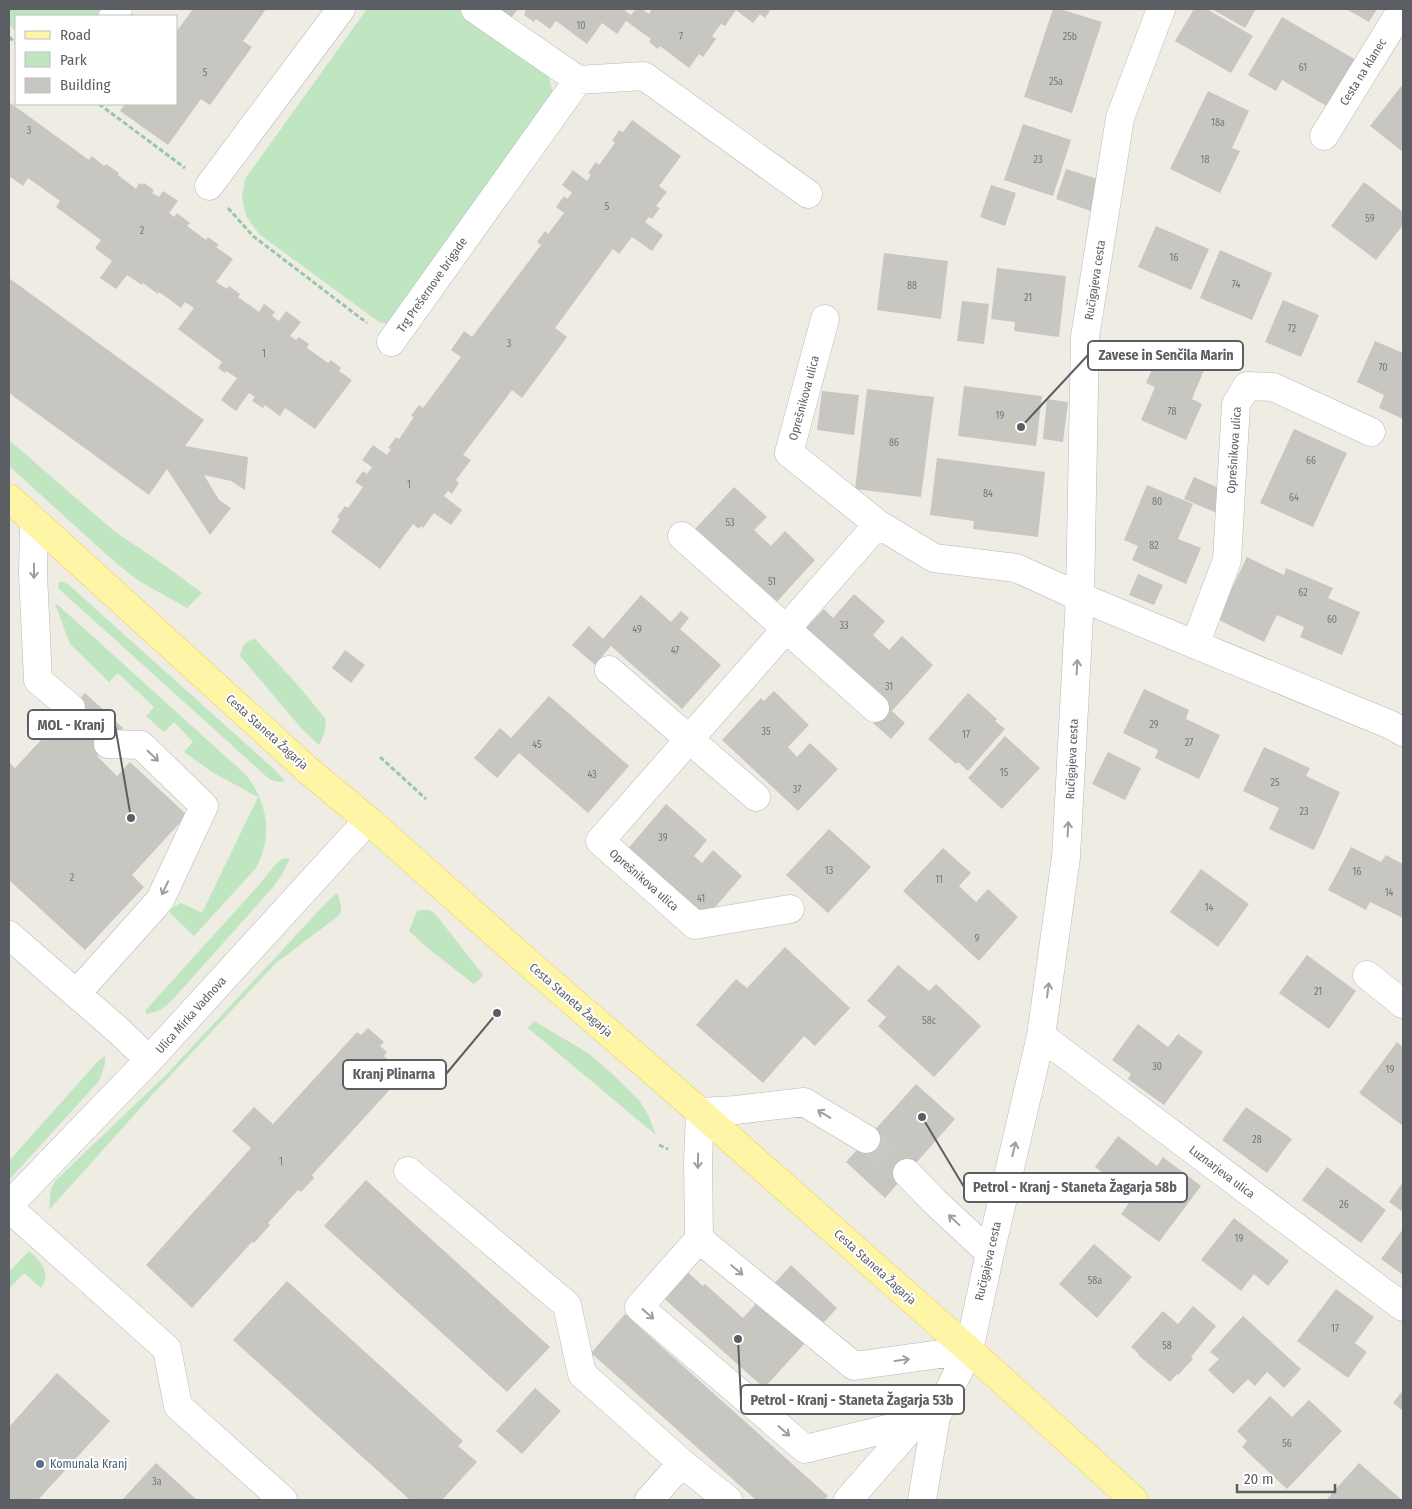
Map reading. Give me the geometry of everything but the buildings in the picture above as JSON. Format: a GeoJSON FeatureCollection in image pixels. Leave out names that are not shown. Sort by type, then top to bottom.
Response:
{"type":"FeatureCollection","features":[{"type":"Feature","properties":{"kind":"main road","name":"Cesta Staneta Žagarja"},"geometry":{"type":"LineString","coordinates":[[9,498],[310,772],[368,820],[533,968],[700,1112],[969,1350],[1134,1500]]}},
{"type":"Feature","properties":{"kind":"street"},"geometry":{"type":"LineString","coordinates":[[209,186],[341,9]]}},
{"type":"Feature","properties":{"kind":"street"},"geometry":{"type":"LineString","coordinates":[[475,9],[578,80],[644,76],[808,194]]}},
{"type":"Feature","properties":{"kind":"street","name":"Ručigajeva cesta"},"geometry":{"type":"LineString","coordinates":[[922,1500],[927,1419],[969,1350],[1041,1036],[1066,857],[1080,597],[1085,337],[1120,118],[1161,9]]}},
{"type":"Feature","properties":{"kind":"street","name":"Cesta na klanec"},"geometry":{"type":"LineString","coordinates":[[1324,136],[1402,9]]}},
{"type":"Feature","properties":{"kind":"street","name":"Trg Prešernove brigade"},"geometry":{"type":"LineString","coordinates":[[391,342],[578,80]]}},
{"type":"Feature","properties":{"kind":"street","name":"Oprešnikova ulica"},"geometry":{"type":"LineString","coordinates":[[825,319],[789,453],[878,524],[934,558],[1016,568],[1080,597],[1391,725],[1403,732]]}},
{"type":"Feature","properties":{"kind":"street","name":"Oprešnikova ulica"},"geometry":{"type":"LineString","coordinates":[[1195,645],[1228,560],[1236,404],[1247,386],[1273,387],[1371,432]]}},
{"type":"Feature","properties":{"kind":"street"},"geometry":{"type":"LineString","coordinates":[[34,522],[33,574],[38,680],[71,708]]}},
{"type":"Feature","properties":{"kind":"street","name":"Oprešnikova ulica"},"geometry":{"type":"LineString","coordinates":[[790,909],[695,924],[600,842],[878,524]]}},
{"type":"Feature","properties":{"kind":"street"},"geometry":{"type":"LineString","coordinates":[[682,536],[875,708]]}},
{"type":"Feature","properties":{"kind":"street"},"geometry":{"type":"LineString","coordinates":[[609,670],[756,797]]}},
{"type":"Feature","properties":{"kind":"street"},"geometry":{"type":"LineString","coordinates":[[77,993],[160,900],[204,806],[141,745],[108,744]]}},
{"type":"Feature","properties":{"kind":"street","name":"Ulica Mirka Vadnova"},"geometry":{"type":"LineString","coordinates":[[9,1207],[150,1060],[368,820]]}},
{"type":"Feature","properties":{"kind":"street"},"geometry":{"type":"LineString","coordinates":[[9,935],[77,993],[150,1060]]}},
{"type":"Feature","properties":{"kind":"street"},"geometry":{"type":"LineString","coordinates":[[1367,975],[1403,1004]]}},
{"type":"Feature","properties":{"kind":"street","name":"Luznarjeva ulica"},"geometry":{"type":"LineString","coordinates":[[1041,1036],[1403,1307]]}},
{"type":"Feature","properties":{"kind":"street"},"geometry":{"type":"LineString","coordinates":[[866,1139],[804,1102],[700,1112],[698,1161],[700,1239],[640,1307],[805,1449],[927,1419]]}},
{"type":"Feature","properties":{"kind":"street"},"geometry":{"type":"LineString","coordinates":[[408,1171],[567,1306],[582,1374],[682,1463],[728,1500]]}},
{"type":"Feature","properties":{"kind":"street"},"geometry":{"type":"LineString","coordinates":[[906,1173],[990,1253]]}},
{"type":"Feature","properties":{"kind":"street"},"geometry":{"type":"LineString","coordinates":[[9,1207],[167,1348],[178,1406],[283,1500]]}},
{"type":"Feature","properties":{"kind":"street"},"geometry":{"type":"LineString","coordinates":[[700,1239],[854,1366],[969,1350]]}},
{"type":"Feature","properties":{"kind":"street"},"geometry":{"type":"LineString","coordinates":[[848,1500],[927,1419]]}},
{"type":"Feature","properties":{"kind":"street"},"geometry":{"type":"LineString","coordinates":[[649,1500],[682,1463]]}},
{"type":"Feature","properties":{"kind":"path","name":"Trg Prešernove brigade"},"geometry":{"type":"LineString","coordinates":[[100,105],[209,186],[253,236],[391,342]]}},
{"type":"Feature","properties":{"kind":"path"},"geometry":{"type":"LineString","coordinates":[[380,757],[426,799]]}},
{"type":"Feature","properties":{"kind":"green space"},"geometry":{"type":"Polygon","coordinates":[[[9,9],[110,9],[105,15],[15,15],[15,30],[9,25],[9,9]]]}},
{"type":"Feature","properties":{"kind":"green space"},"geometry":{"type":"Polygon","coordinates":[[[367,9],[460,9],[540,66],[548,75],[554,96],[390,324],[379,322],[259,234],[246,216],[242,197],[245,179],[367,9]]]}},
{"type":"Feature","properties":{"kind":"green space"},"geometry":{"type":"Polygon","coordinates":[[[9,440],[114,531],[202,593],[187,608],[139,581],[117,564],[9,466],[9,440]]]}},
{"type":"Feature","properties":{"kind":"green space"},"geometry":{"type":"Polygon","coordinates":[[[59,582],[69,585],[285,781],[271,780],[267,777],[58,588],[59,582]]]}},
{"type":"Feature","properties":{"kind":"green space"},"geometry":{"type":"Polygon","coordinates":[[[55,604],[246,775],[259,797],[266,820],[266,832],[265,844],[256,868],[194,936],[170,911],[181,903],[202,913],[258,797],[212,772],[184,752],[193,742],[174,722],[164,732],[146,716],[154,707],[118,673],[109,682],[70,644],[55,604]]]}},
{"type":"Feature","properties":{"kind":"green space"},"geometry":{"type":"Polygon","coordinates":[[[255,639],[325,718],[325,732],[319,745],[302,729],[240,656],[244,645],[248,641],[255,639]]]}},
{"type":"Feature","properties":{"kind":"green space"},"geometry":{"type":"Polygon","coordinates":[[[290,858],[274,886],[174,998],[162,1009],[146,1014],[145,1011],[276,864],[282,859],[290,858]]]}},
{"type":"Feature","properties":{"kind":"green space"},"geometry":{"type":"Polygon","coordinates":[[[337,893],[341,912],[337,917],[276,963],[152,1095],[49,1210],[51,1189],[55,1181],[166,1075],[337,893]]]}},
{"type":"Feature","properties":{"kind":"green space"},"geometry":{"type":"Polygon","coordinates":[[[430,910],[437,916],[483,975],[474,984],[409,931],[417,911],[430,910]]]}},
{"type":"Feature","properties":{"kind":"green space"},"geometry":{"type":"Polygon","coordinates":[[[534,1021],[588,1053],[610,1072],[639,1100],[648,1115],[656,1135],[528,1028],[534,1021]]]}},
{"type":"Feature","properties":{"kind":"green space"},"geometry":{"type":"Polygon","coordinates":[[[105,1056],[105,1064],[99,1081],[9,1180],[9,1161],[99,1060],[105,1056]]]}},
{"type":"Feature","properties":{"kind":"green space"},"geometry":{"type":"Polygon","coordinates":[[[29,1251],[41,1263],[45,1272],[41,1288],[24,1273],[9,1289],[9,1272],[29,1251]]]}},
{"type":"Feature","properties":{"kind":"tunnel"},"geometry":{"type":"LineString","coordinates":[[71,708],[108,744]]}},
{"type":"Feature","properties":{"kind":"tunnel"},"geometry":{"type":"LineString","coordinates":[[866,1139],[907,1173]]}},
{"type":"Feature","properties":{"kind":"place","name":"Zavese in Senčila Marin"},"geometry":{"type":"Point","coordinates":[1021,427]}},
{"type":"Feature","properties":{"kind":"place","name":"MOL - Kranj"},"geometry":{"type":"Point","coordinates":[131,818]}},
{"type":"Feature","properties":{"kind":"place","name":"Kranj Plinarna"},"geometry":{"type":"Point","coordinates":[497,1013]}},
{"type":"Feature","properties":{"kind":"place","name":"Petrol - Kranj - Staneta Žagarja 58b"},"geometry":{"type":"Point","coordinates":[922,1117]}},
{"type":"Feature","properties":{"kind":"place","name":"Petrol - Kranj - Staneta Žagarja 53b"},"geometry":{"type":"Point","coordinates":[738,1339]}},
{"type":"Feature","properties":{"kind":"place","name":"Komunala Kranj"},"geometry":{"type":"Point","coordinates":[40,1464]}}]}
